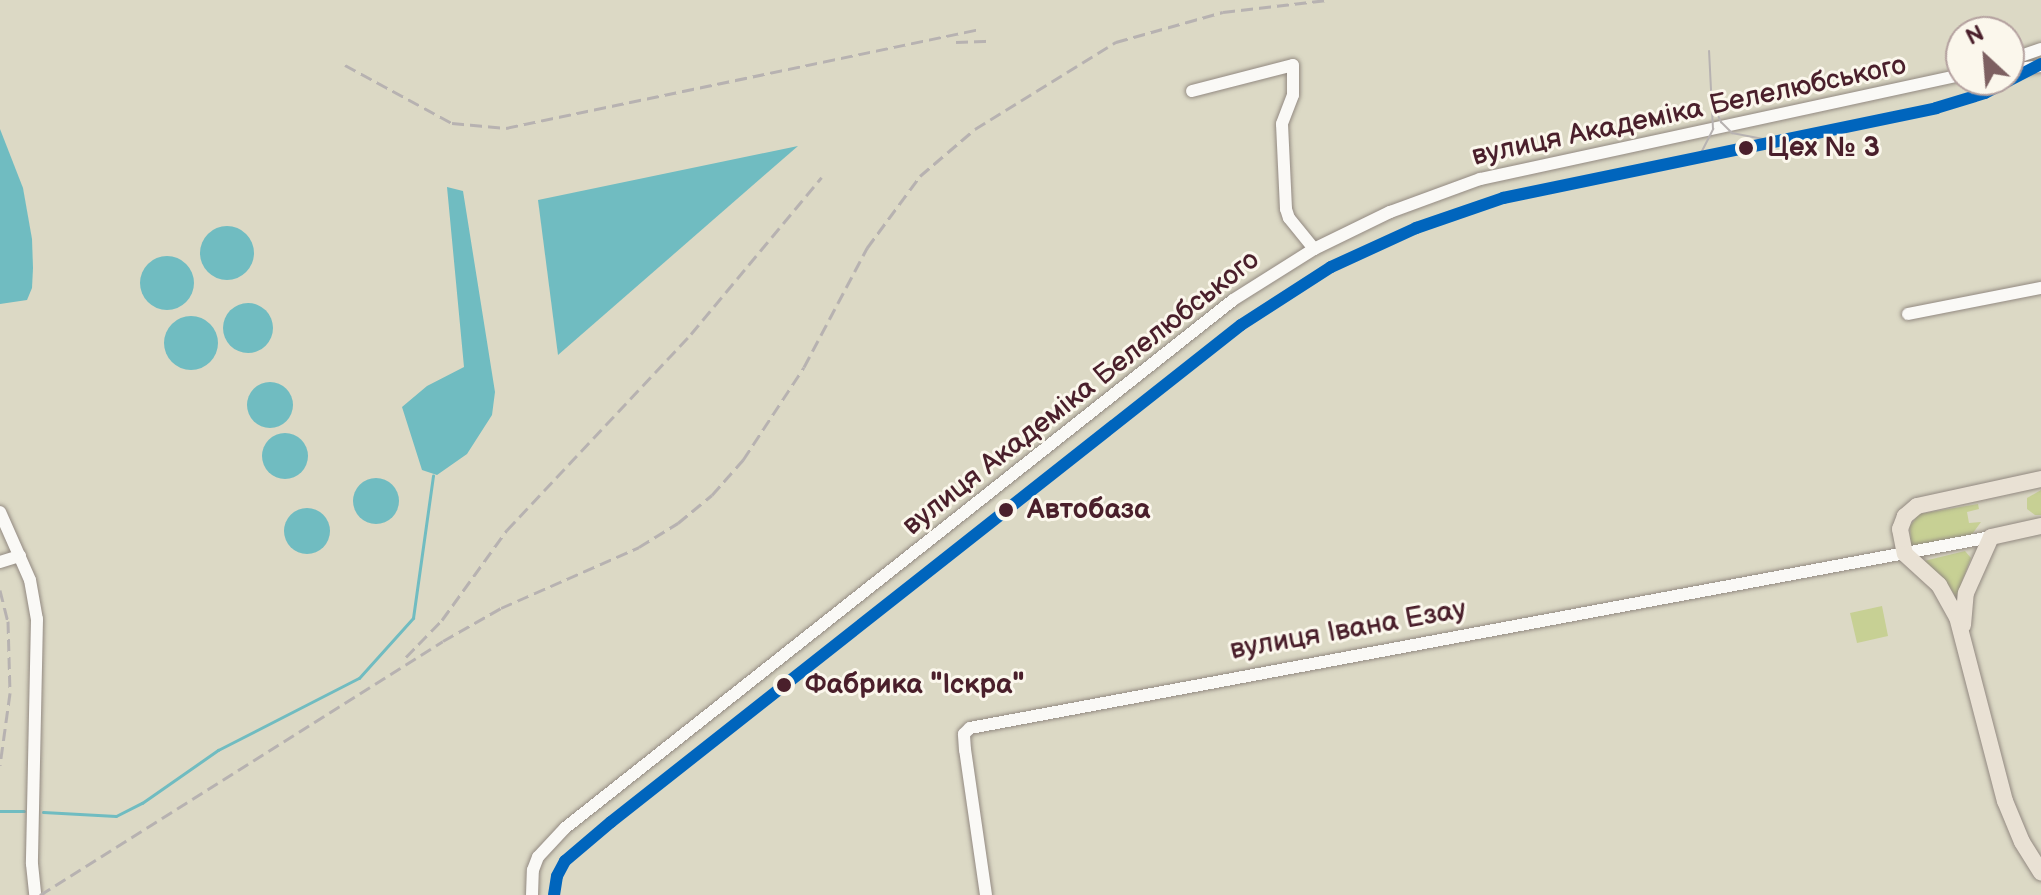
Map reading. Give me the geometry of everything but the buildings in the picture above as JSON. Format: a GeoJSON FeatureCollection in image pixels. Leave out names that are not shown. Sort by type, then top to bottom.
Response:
{"type":"FeatureCollection","features":[{"type":"Feature","properties":{"kind":"main road"},"geometry":{"type":"LineString","coordinates":[[2041,479],[1917,506],[1902,523],[1905,554],[1939,585],[1964,635],[2005,801],[2022,842],[2041,873]]}},
{"type":"Feature","properties":{"kind":"main road","name":"вулиця Івана Езау"},"geometry":{"type":"LineString","coordinates":[[1991,537],[2041,526]]}},
{"type":"Feature","properties":{"kind":"main road"},"geometry":{"type":"LineString","coordinates":[[1964,635],[1966,593],[1991,537]]}},
{"type":"Feature","properties":{"kind":"street"},"geometry":{"type":"LineString","coordinates":[[1192,91],[1293,65],[1293,95],[1282,124],[1286,209],[1289,218],[1314,249]]}},
{"type":"Feature","properties":{"kind":"street","name":"вулиця Академіка Белелюбського"},"geometry":{"type":"LineString","coordinates":[[532,895],[533,870],[538,857],[565,828],[1185,337],[1272,273],[1390,212],[1480,179],[1945,78]]}},
{"type":"Feature","properties":{"kind":"street"},"geometry":{"type":"LineString","coordinates":[[1908,314],[2041,288]]}},
{"type":"Feature","properties":{"kind":"street"},"geometry":{"type":"LineString","coordinates":[[0,512],[30,580],[37,619],[32,864],[35,895]]}},
{"type":"Feature","properties":{"kind":"street","name":"вулиця Івана Езау"},"geometry":{"type":"LineString","coordinates":[[986,895],[965,750],[964,734],[970,728],[1991,537]]}},
{"type":"Feature","properties":{"kind":"street"},"geometry":{"type":"LineString","coordinates":[[0,562],[20,556]]}},
{"type":"Feature","properties":{"kind":"street"},"geometry":{"type":"LineString","coordinates":[[24,895],[32,864]]}},
{"type":"Feature","properties":{"kind":"green space"},"geometry":{"type":"Polygon","coordinates":[[[2041,490],[2041,515],[2035,515],[2027,509],[2027,498],[2041,490]]]}},
{"type":"Feature","properties":{"kind":"green space"},"geometry":{"type":"Polygon","coordinates":[[[1978,504],[1979,509],[1967,512],[1969,523],[1981,522],[1970,537],[1911,547],[1910,526],[1919,514],[1978,504]]]}},
{"type":"Feature","properties":{"kind":"green space"},"geometry":{"type":"Polygon","coordinates":[[[1965,551],[1971,558],[1956,597],[1946,581],[1924,561],[1965,551]]]}},
{"type":"Feature","properties":{"kind":"green space"},"geometry":{"type":"Polygon","coordinates":[[[1882,606],[1888,636],[1857,643],[1850,613],[1882,606]]]}},
{"type":"Feature","properties":{"kind":"water"},"geometry":{"type":"Polygon","coordinates":[[[0,129],[23,188],[32,239],[33,268],[32,288],[27,300],[0,304],[0,129]]]}},
{"type":"Feature","properties":{"kind":"water"},"geometry":{"type":"Polygon","coordinates":[[[798,146],[558,355],[538,200],[798,146]]]}},
{"type":"Feature","properties":{"kind":"water"},"geometry":{"type":"Polygon","coordinates":[[[447,187],[463,191],[495,392],[492,415],[467,454],[437,475],[422,470],[402,407],[427,386],[464,367],[447,187]]]}},
{"type":"Feature","properties":{"kind":"water"},"geometry":{"type":"Polygon","coordinates":[[[227,226],[246,234],[254,253],[246,272],[227,280],[208,272],[200,253],[208,234],[227,226]]]}},
{"type":"Feature","properties":{"kind":"water"},"geometry":{"type":"Polygon","coordinates":[[[167,256],[186,264],[194,283],[186,302],[167,310],[148,302],[140,283],[148,264],[167,256]]]}},
{"type":"Feature","properties":{"kind":"water"},"geometry":{"type":"Polygon","coordinates":[[[248,303],[266,310],[273,328],[266,346],[248,353],[230,346],[223,328],[230,310],[248,303]]]}},
{"type":"Feature","properties":{"kind":"water"},"geometry":{"type":"Polygon","coordinates":[[[191,316],[210,324],[218,343],[210,362],[191,370],[172,362],[164,343],[172,324],[191,316]]]}},
{"type":"Feature","properties":{"kind":"water"},"geometry":{"type":"Polygon","coordinates":[[[270,382],[286,389],[293,405],[286,421],[270,428],[254,421],[247,405],[254,389],[270,382]]]}},
{"type":"Feature","properties":{"kind":"water"},"geometry":{"type":"Polygon","coordinates":[[[285,433],[301,440],[308,456],[301,472],[285,479],[269,472],[262,456],[269,440],[285,433]]]}},
{"type":"Feature","properties":{"kind":"water"},"geometry":{"type":"Polygon","coordinates":[[[376,478],[392,485],[399,501],[392,517],[376,524],[360,517],[353,501],[360,485],[376,478]]]}},
{"type":"Feature","properties":{"kind":"water"},"geometry":{"type":"Polygon","coordinates":[[[307,508],[323,515],[330,531],[323,547],[307,554],[291,547],[284,531],[291,515],[307,508]]]}},
{"type":"Feature","properties":{"kind":"waterway"},"geometry":{"type":"LineString","coordinates":[[43,812],[116,816],[142,803],[218,750],[359,678],[413,618],[433,475]]}},
{"type":"Feature","properties":{"kind":"waterway"},"geometry":{"type":"LineString","coordinates":[[0,811],[24,811]]}},
{"type":"Feature","properties":{"kind":"tram line"},"geometry":{"type":"LineString","coordinates":[[1687,160],[1702,151],[1713,129],[1709,51]]}},
{"type":"Feature","properties":{"kind":"tram line"},"geometry":{"type":"LineString","coordinates":[[1714,107],[1721,122],[1732,133],[1764,139]]}},
{"type":"Feature","properties":{"kind":"railway"},"geometry":{"type":"LineString","coordinates":[[40,895],[443,641],[501,608],[639,547],[678,523],[712,495],[743,460],[804,367],[867,248],[920,176],[975,129],[1116,42],[1223,12],[1327,0]]}},
{"type":"Feature","properties":{"kind":"railway"},"geometry":{"type":"LineString","coordinates":[[345,65],[452,123],[506,128],[977,30]]}},
{"type":"Feature","properties":{"kind":"railway"},"geometry":{"type":"LineString","coordinates":[[956,42],[991,41]]}},
{"type":"Feature","properties":{"kind":"railway"},"geometry":{"type":"LineString","coordinates":[[406,657],[442,620],[507,530],[691,334],[822,177]]}},
{"type":"Feature","properties":{"kind":"railway"},"geometry":{"type":"LineString","coordinates":[[0,590],[8,621],[10,693],[0,765]]}},
{"type":"Feature","properties":{"kind":"transit line"},"geometry":{"type":"LineString","coordinates":[[554,895],[557,876],[565,861],[611,822],[1241,325],[1331,267],[1416,228],[1503,198],[1936,108],[1985,93],[2041,64]]}},
{"type":"Feature","properties":{"kind":"place","name":"Цех № 3"},"geometry":{"type":"Point","coordinates":[1746,148]}},
{"type":"Feature","properties":{"kind":"place","name":"Автобаза"},"geometry":{"type":"Point","coordinates":[1006,510]}},
{"type":"Feature","properties":{"kind":"place","name":"Фабрика \"Іскра\""},"geometry":{"type":"Point","coordinates":[784,685]}}]}
